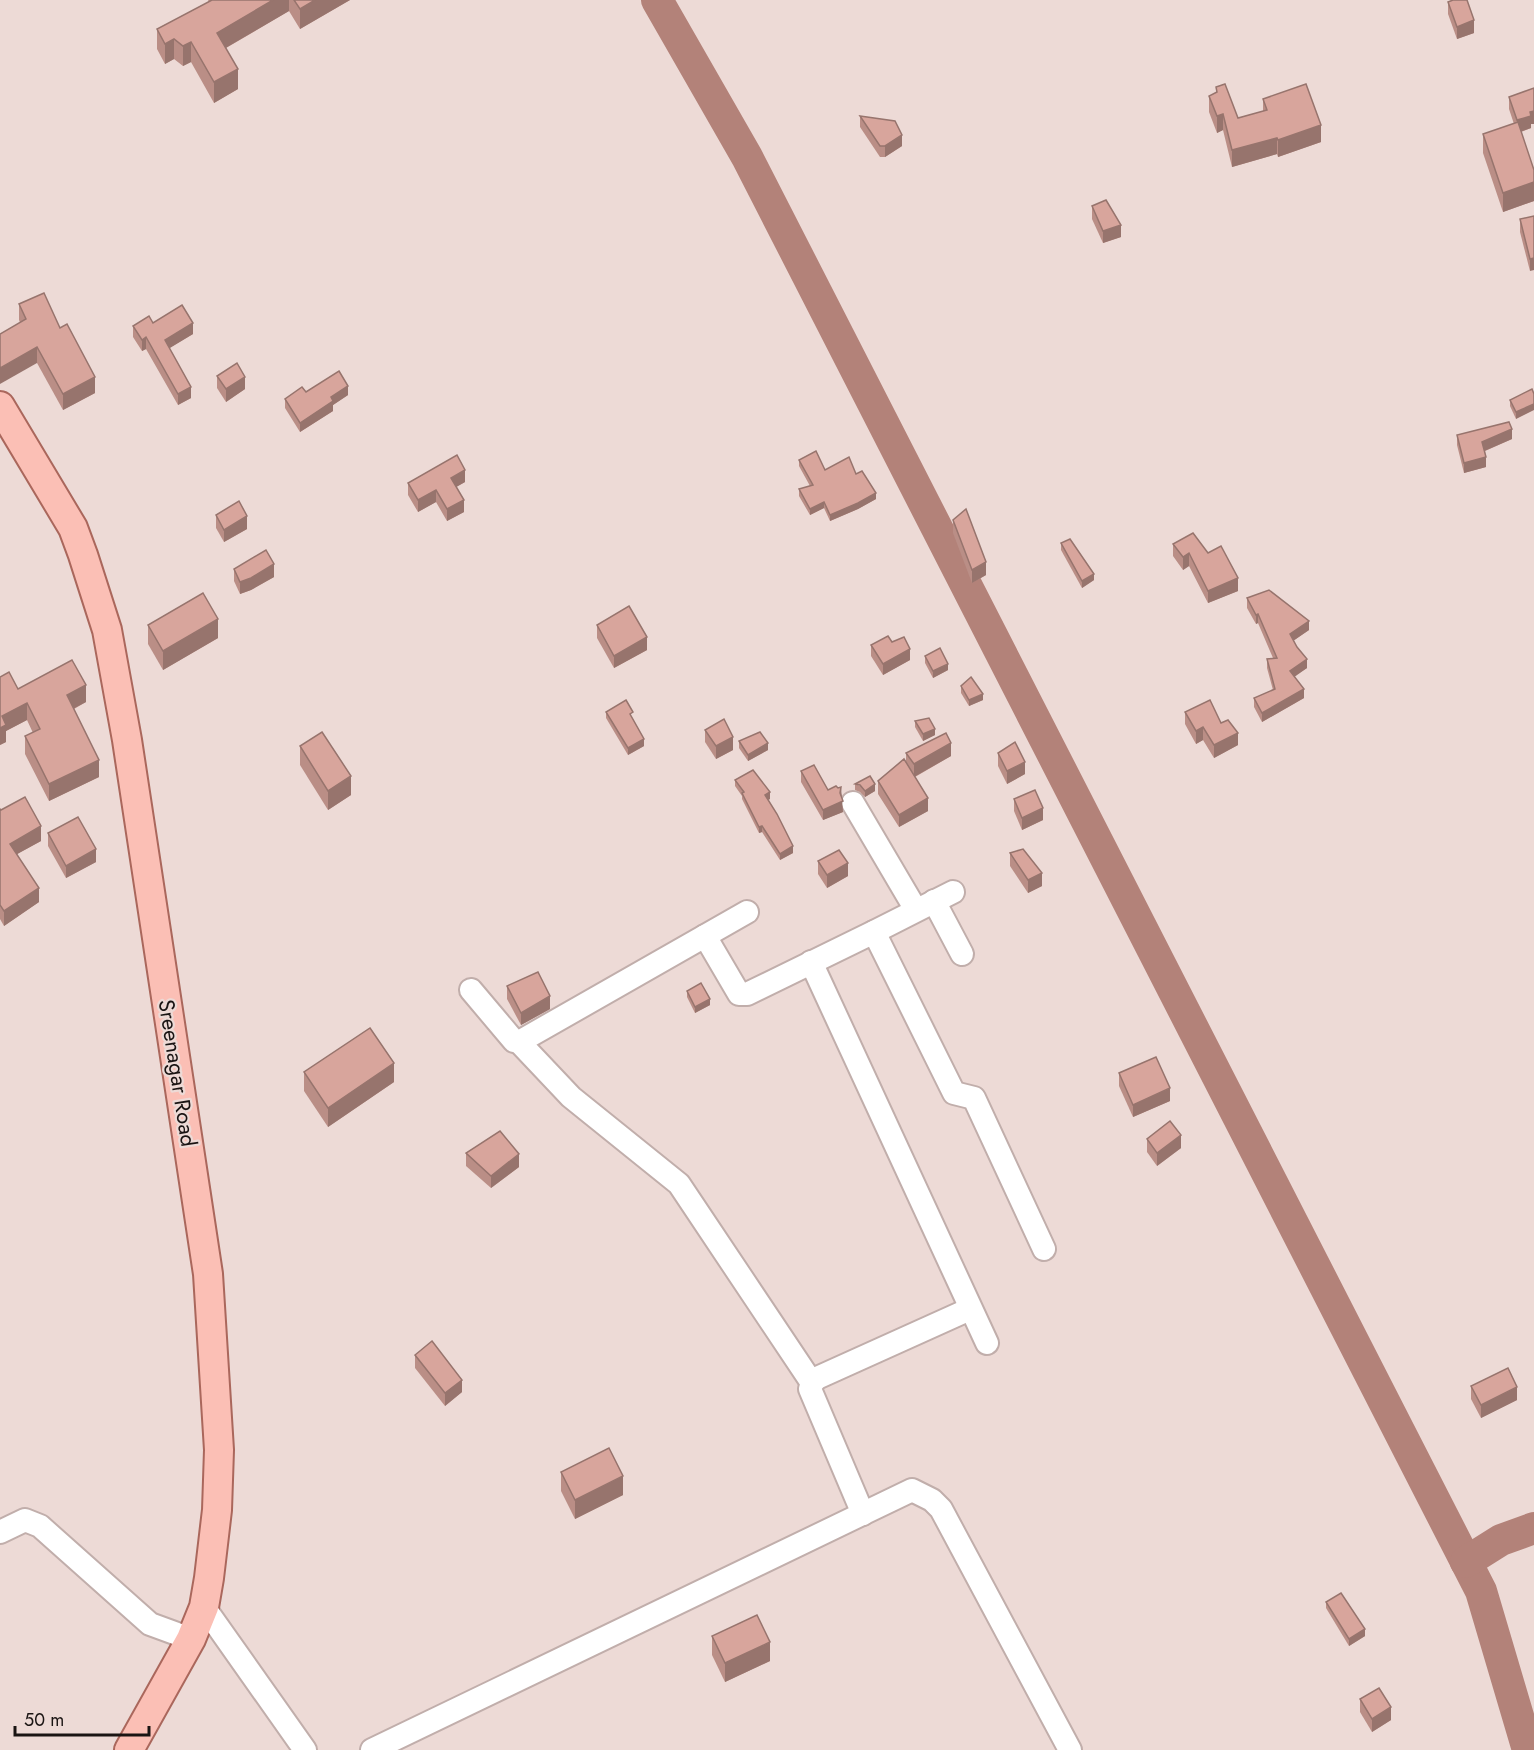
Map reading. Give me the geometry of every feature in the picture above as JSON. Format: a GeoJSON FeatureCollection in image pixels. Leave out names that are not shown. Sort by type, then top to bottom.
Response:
{"type":"FeatureCollection","features":[{"type":"Feature","properties":{"kind":"main road","name":"Sreenagar Road"},"geometry":{"type":"LineString","coordinates":[[0,406],[73,528],[107,630],[128,740],[208,1274],[219,1450],[217,1510],[209,1578],[204,1607],[191,1639],[129,1750]]}},
{"type":"Feature","properties":{"kind":"street"},"geometry":{"type":"LineString","coordinates":[[853,803],[934,901],[962,954]]}},
{"type":"Feature","properties":{"kind":"street"},"geometry":{"type":"LineString","coordinates":[[705,936],[739,994],[747,994],[934,901]]}},
{"type":"Feature","properties":{"kind":"street"},"geometry":{"type":"LineString","coordinates":[[519,1042],[747,912]]}},
{"type":"Feature","properties":{"kind":"street"},"geometry":{"type":"LineString","coordinates":[[874,932],[954,1093],[974,1098],[1044,1249]]}},
{"type":"Feature","properties":{"kind":"street"},"geometry":{"type":"LineString","coordinates":[[811,962],[987,1343]]}},
{"type":"Feature","properties":{"kind":"street"},"geometry":{"type":"LineString","coordinates":[[471,990],[514,1041],[519,1042],[571,1097],[679,1184],[812,1383]]}},
{"type":"Feature","properties":{"kind":"street"},"geometry":{"type":"LineString","coordinates":[[863,1514],[810,1389],[812,1383],[817,1378],[970,1308]]}},
{"type":"Feature","properties":{"kind":"street"},"geometry":{"type":"LineString","coordinates":[[372,1750],[912,1490],[932,1500],[941,1509],[1070,1750]]}},
{"type":"Feature","properties":{"kind":"street"},"geometry":{"type":"LineString","coordinates":[[0,1532],[25,1520],[40,1526],[150,1624],[191,1639]]}},
{"type":"Feature","properties":{"kind":"street"},"geometry":{"type":"LineString","coordinates":[[204,1607],[304,1750]]}},
{"type":"Feature","properties":{"kind":"building"},"geometry":{"type":"Polygon","coordinates":[[[212,0],[273,0],[217,33],[238,69],[214,82],[191,42],[183,46],[174,39],[165,44],[157,29],[212,0]]]}},
{"type":"Feature","properties":{"kind":"building"},"geometry":{"type":"Polygon","coordinates":[[[294,0],[315,0],[300,9],[294,0]]]}},
{"type":"Feature","properties":{"kind":"building"},"geometry":{"type":"Polygon","coordinates":[[[1467,0],[1474,20],[1457,27],[1448,2],[1467,0]]]}},
{"type":"Feature","properties":{"kind":"building"},"geometry":{"type":"Polygon","coordinates":[[[1225,84],[1238,118],[1267,110],[1263,99],[1306,84],[1321,125],[1278,140],[1277,138],[1232,150],[1223,114],[1217,116],[1209,96],[1217,92],[1216,87],[1225,84]]]}},
{"type":"Feature","properties":{"kind":"building"},"geometry":{"type":"Polygon","coordinates":[[[1534,88],[1534,111],[1530,112],[1531,116],[1517,120],[1509,97],[1534,88]]]}},
{"type":"Feature","properties":{"kind":"building"},"geometry":{"type":"Polygon","coordinates":[[[860,116],[895,121],[902,135],[885,146],[880,146],[860,116]]]}},
{"type":"Feature","properties":{"kind":"building"},"geometry":{"type":"Polygon","coordinates":[[[1518,122],[1534,170],[1534,182],[1503,193],[1483,134],[1518,122]]]}},
{"type":"Feature","properties":{"kind":"building"},"geometry":{"type":"Polygon","coordinates":[[[1106,200],[1121,225],[1103,231],[1092,206],[1106,200]]]}},
{"type":"Feature","properties":{"kind":"building"},"geometry":{"type":"Polygon","coordinates":[[[1534,216],[1534,258],[1530,259],[1520,219],[1534,216]]]}},
{"type":"Feature","properties":{"kind":"building"},"geometry":{"type":"Polygon","coordinates":[[[44,293],[60,328],[67,324],[95,377],[63,394],[37,347],[0,368],[0,334],[26,319],[19,304],[44,293]]]}},
{"type":"Feature","properties":{"kind":"building"},"geometry":{"type":"Polygon","coordinates":[[[182,305],[193,323],[165,340],[191,387],[178,394],[146,337],[142,340],[133,326],[149,316],[153,323],[182,305]]]}},
{"type":"Feature","properties":{"kind":"building"},"geometry":{"type":"Polygon","coordinates":[[[237,363],[245,377],[226,389],[217,376],[237,363]]]}},
{"type":"Feature","properties":{"kind":"building"},"geometry":{"type":"Polygon","coordinates":[[[339,371],[348,386],[331,397],[333,401],[300,423],[285,399],[302,387],[306,392],[339,371]]]}},
{"type":"Feature","properties":{"kind":"building"},"geometry":{"type":"Polygon","coordinates":[[[1532,389],[1534,404],[1516,412],[1510,400],[1532,389]]]}},
{"type":"Feature","properties":{"kind":"building"},"geometry":{"type":"Polygon","coordinates":[[[1509,422],[1512,429],[1482,442],[1486,457],[1464,463],[1457,435],[1509,422]]]}},
{"type":"Feature","properties":{"kind":"building"},"geometry":{"type":"Polygon","coordinates":[[[816,451],[825,470],[849,457],[856,474],[862,471],[876,493],[830,515],[824,502],[810,509],[799,489],[813,485],[799,460],[816,451]]]}},
{"type":"Feature","properties":{"kind":"building"},"geometry":{"type":"Polygon","coordinates":[[[457,455],[465,470],[451,478],[464,500],[447,509],[436,490],[418,500],[408,483],[457,455]]]}},
{"type":"Feature","properties":{"kind":"building"},"geometry":{"type":"Polygon","coordinates":[[[239,501],[247,516],[224,530],[216,515],[239,501]]]}},
{"type":"Feature","properties":{"kind":"building"},"geometry":{"type":"Polygon","coordinates":[[[966,509],[986,562],[972,570],[953,520],[966,509]]]}},
{"type":"Feature","properties":{"kind":"building"},"geometry":{"type":"Polygon","coordinates":[[[1193,533],[1208,553],[1221,546],[1238,578],[1208,591],[1189,553],[1183,557],[1173,544],[1193,533]]]}},
{"type":"Feature","properties":{"kind":"building"},"geometry":{"type":"Polygon","coordinates":[[[1070,539],[1094,574],[1082,581],[1061,543],[1070,539]]]}},
{"type":"Feature","properties":{"kind":"building"},"geometry":{"type":"Polygon","coordinates":[[[266,550],[274,564],[240,582],[234,569],[266,550]]]}},
{"type":"Feature","properties":{"kind":"building"},"geometry":{"type":"Polygon","coordinates":[[[1269,590],[1309,621],[1290,634],[1307,659],[1290,671],[1304,689],[1262,713],[1254,698],[1275,689],[1267,659],[1277,658],[1258,614],[1256,615],[1247,598],[1269,590]]]}},
{"type":"Feature","properties":{"kind":"building"},"geometry":{"type":"Polygon","coordinates":[[[203,593],[218,619],[163,651],[148,625],[203,593]]]}},
{"type":"Feature","properties":{"kind":"building"},"geometry":{"type":"Polygon","coordinates":[[[629,606],[647,637],[614,656],[597,625],[629,606]]]}},
{"type":"Feature","properties":{"kind":"building"},"geometry":{"type":"Polygon","coordinates":[[[888,636],[892,642],[904,637],[910,649],[883,664],[871,645],[888,636]]]}},
{"type":"Feature","properties":{"kind":"building"},"geometry":{"type":"Polygon","coordinates":[[[940,648],[948,664],[933,671],[925,656],[940,648]]]}},
{"type":"Feature","properties":{"kind":"building"},"geometry":{"type":"Polygon","coordinates":[[[72,660],[86,685],[67,695],[99,760],[49,784],[25,736],[40,729],[27,703],[2,716],[6,725],[0,728],[0,677],[9,672],[18,689],[72,660]]]}},
{"type":"Feature","properties":{"kind":"building"},"geometry":{"type":"Polygon","coordinates":[[[971,677],[983,694],[969,700],[961,686],[971,677]]]}},
{"type":"Feature","properties":{"kind":"building"},"geometry":{"type":"Polygon","coordinates":[[[626,700],[633,712],[630,714],[644,739],[628,748],[606,712],[626,700]]]}},
{"type":"Feature","properties":{"kind":"building"},"geometry":{"type":"Polygon","coordinates":[[[1210,700],[1221,723],[1228,720],[1238,733],[1214,745],[1203,727],[1196,731],[1185,712],[1210,700]]]}},
{"type":"Feature","properties":{"kind":"building"},"geometry":{"type":"Polygon","coordinates":[[[929,718],[935,729],[923,734],[915,721],[929,718]]]}},
{"type":"Feature","properties":{"kind":"building"},"geometry":{"type":"Polygon","coordinates":[[[724,719],[733,737],[716,746],[705,730],[724,719]]]}},
{"type":"Feature","properties":{"kind":"building"},"geometry":{"type":"Polygon","coordinates":[[[322,732],[351,776],[328,791],[300,746],[322,732]]]}},
{"type":"Feature","properties":{"kind":"building"},"geometry":{"type":"Polygon","coordinates":[[[760,732],[768,743],[748,755],[739,741],[760,732]]]}},
{"type":"Feature","properties":{"kind":"building"},"geometry":{"type":"Polygon","coordinates":[[[946,733],[951,743],[914,764],[906,753],[946,733]]]}},
{"type":"Feature","properties":{"kind":"building"},"geometry":{"type":"Polygon","coordinates":[[[1015,742],[1025,762],[1007,771],[998,753],[1015,742]]]}},
{"type":"Feature","properties":{"kind":"building"},"geometry":{"type":"Polygon","coordinates":[[[904,759],[928,798],[899,815],[878,781],[904,759]]]}},
{"type":"Feature","properties":{"kind":"building"},"geometry":{"type":"Polygon","coordinates":[[[814,765],[828,790],[836,786],[841,787],[840,793],[843,801],[823,810],[801,771],[814,765]]]}},
{"type":"Feature","properties":{"kind":"building"},"geometry":{"type":"Polygon","coordinates":[[[753,770],[770,792],[765,795],[793,846],[780,854],[762,826],[759,827],[742,793],[744,792],[735,780],[753,770]]]}},
{"type":"Feature","properties":{"kind":"building"},"geometry":{"type":"Polygon","coordinates":[[[870,776],[875,784],[865,791],[860,785],[855,784],[870,776]]]}},
{"type":"Feature","properties":{"kind":"building"},"geometry":{"type":"Polygon","coordinates":[[[1035,790],[1043,808],[1022,818],[1014,799],[1035,790]]]}},
{"type":"Feature","properties":{"kind":"building"},"geometry":{"type":"Polygon","coordinates":[[[25,797],[41,826],[10,844],[39,888],[4,911],[0,905],[0,809],[25,797]]]}},
{"type":"Feature","properties":{"kind":"building"},"geometry":{"type":"Polygon","coordinates":[[[78,817],[96,849],[66,866],[48,833],[78,817]]]}},
{"type":"Feature","properties":{"kind":"building"},"geometry":{"type":"Polygon","coordinates":[[[1023,849],[1042,873],[1028,880],[1010,853],[1023,849]]]}},
{"type":"Feature","properties":{"kind":"building"},"geometry":{"type":"Polygon","coordinates":[[[839,850],[848,863],[827,875],[818,861],[839,850]]]}},
{"type":"Feature","properties":{"kind":"building"},"geometry":{"type":"Polygon","coordinates":[[[538,972],[550,996],[521,1013],[507,986],[538,972]]]}},
{"type":"Feature","properties":{"kind":"building"},"geometry":{"type":"Polygon","coordinates":[[[701,983],[710,999],[695,1007],[687,991],[701,983]]]}},
{"type":"Feature","properties":{"kind":"building"},"geometry":{"type":"Polygon","coordinates":[[[370,1028],[394,1063],[328,1108],[304,1072],[370,1028]]]}},
{"type":"Feature","properties":{"kind":"building"},"geometry":{"type":"Polygon","coordinates":[[[1156,1057],[1170,1088],[1133,1105],[1119,1073],[1156,1057]]]}},
{"type":"Feature","properties":{"kind":"building"},"geometry":{"type":"Polygon","coordinates":[[[1170,1121],[1181,1135],[1157,1153],[1147,1139],[1170,1121]]]}},
{"type":"Feature","properties":{"kind":"building"},"geometry":{"type":"Polygon","coordinates":[[[500,1131],[519,1154],[491,1176],[466,1153],[500,1131]]]}},
{"type":"Feature","properties":{"kind":"building"},"geometry":{"type":"Polygon","coordinates":[[[432,1341],[462,1380],[445,1393],[415,1355],[432,1341]]]}},
{"type":"Feature","properties":{"kind":"building"},"geometry":{"type":"Polygon","coordinates":[[[1508,1368],[1517,1387],[1481,1405],[1471,1386],[1508,1368]]]}},
{"type":"Feature","properties":{"kind":"building"},"geometry":{"type":"Polygon","coordinates":[[[609,1448],[623,1476],[575,1500],[561,1472],[609,1448]]]}},
{"type":"Feature","properties":{"kind":"building"},"geometry":{"type":"Polygon","coordinates":[[[1341,1593],[1365,1629],[1349,1639],[1326,1602],[1341,1593]]]}},
{"type":"Feature","properties":{"kind":"building"},"geometry":{"type":"Polygon","coordinates":[[[757,1615],[770,1642],[725,1663],[712,1636],[757,1615]]]}},
{"type":"Feature","properties":{"kind":"building"},"geometry":{"type":"Polygon","coordinates":[[[1379,1688],[1391,1707],[1372,1719],[1360,1699],[1379,1688]]]}},
{"type":"Feature","properties":{"kind":"waterway"},"geometry":{"type":"LineString","coordinates":[[657,0],[747,157],[1481,1591],[1528,1750]]}},
{"type":"Feature","properties":{"kind":"waterway"},"geometry":{"type":"LineString","coordinates":[[1466,1562],[1501,1540],[1534,1528]]}}]}
